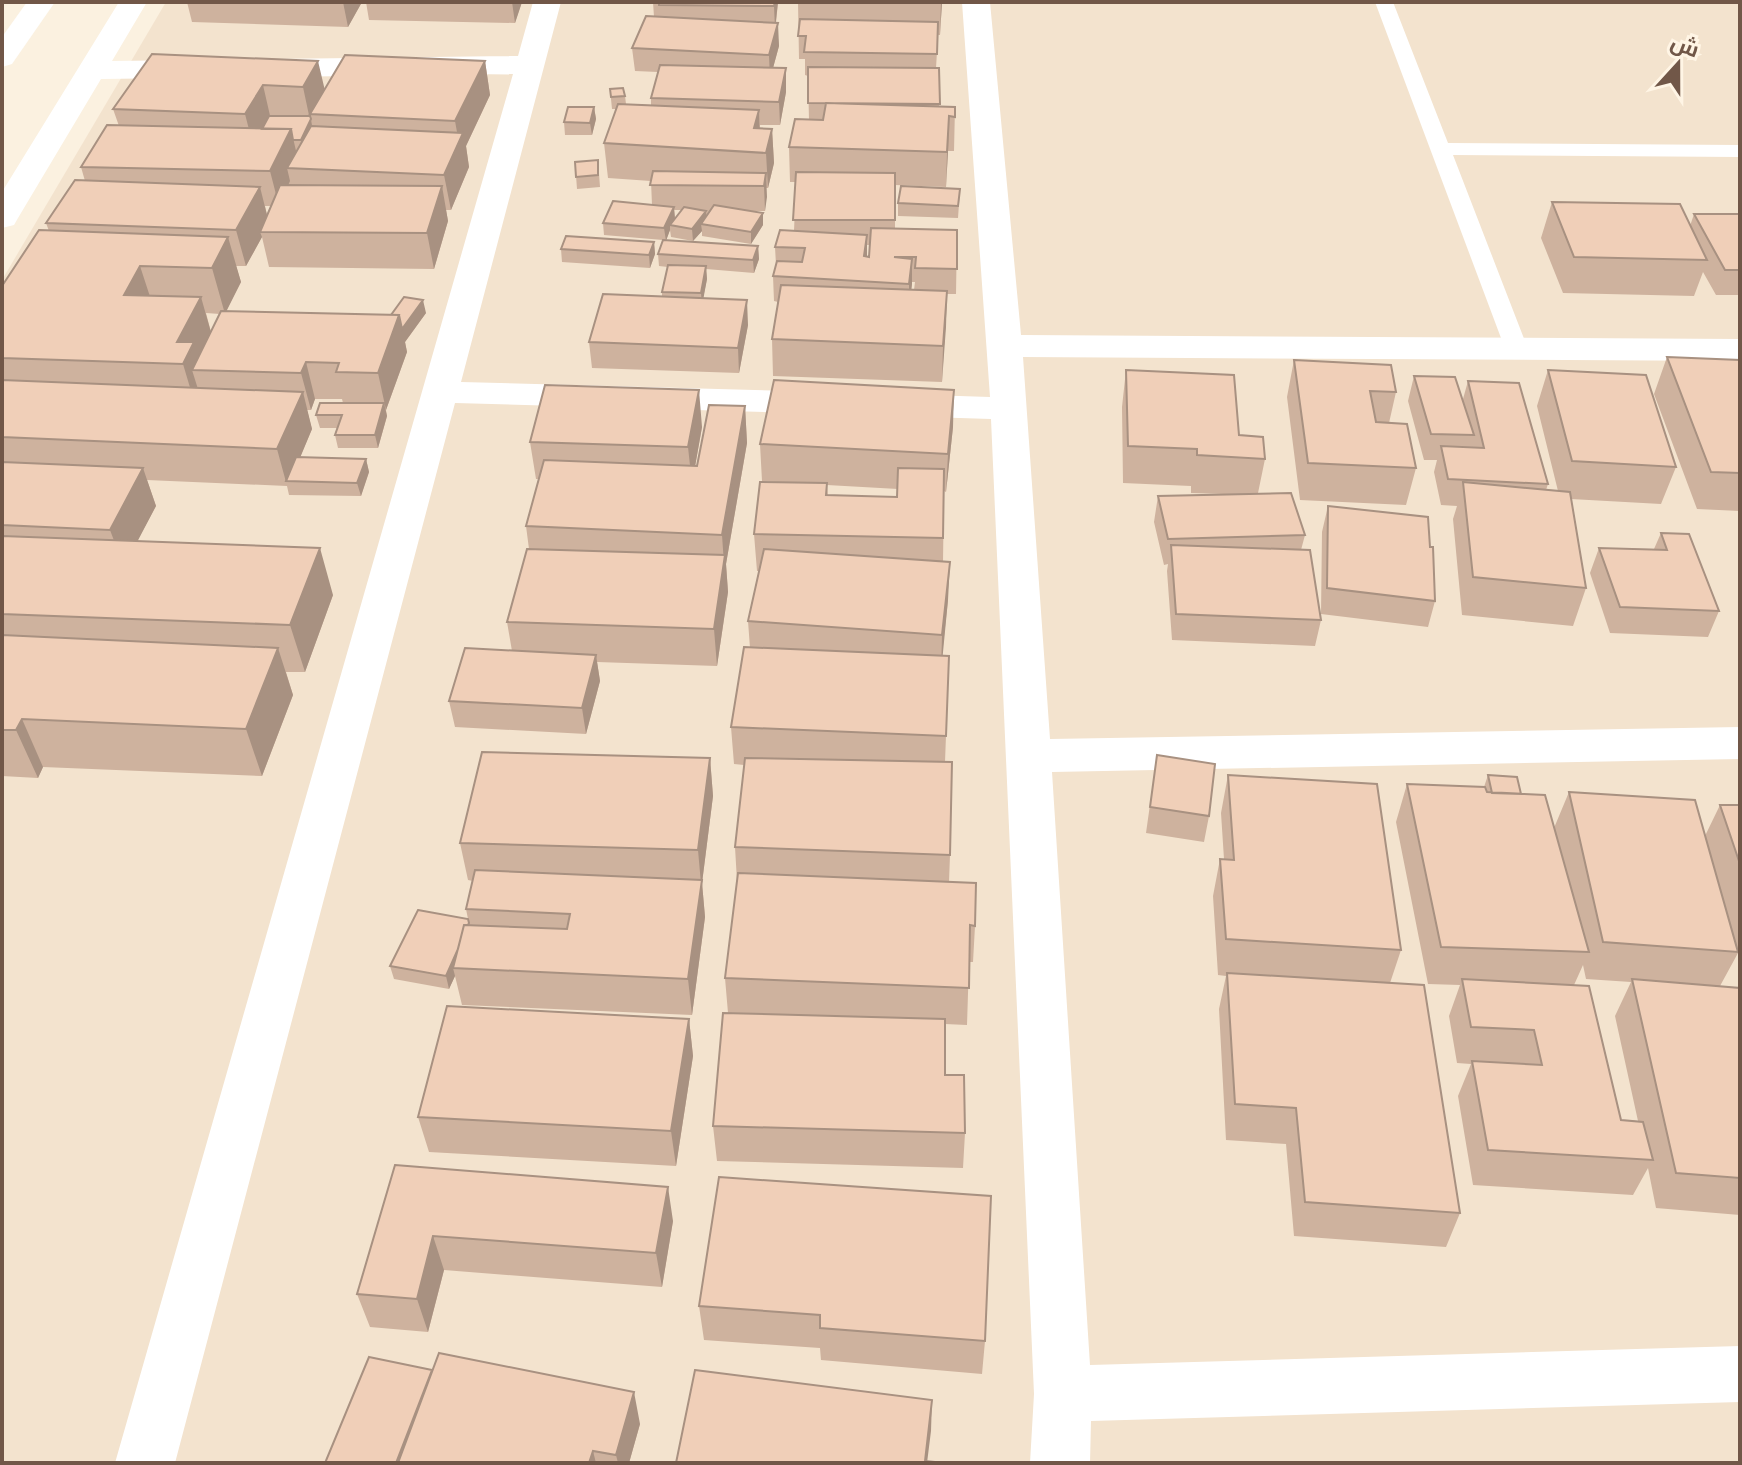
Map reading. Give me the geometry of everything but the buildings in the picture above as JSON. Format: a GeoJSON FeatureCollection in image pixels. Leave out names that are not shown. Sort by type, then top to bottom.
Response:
{"type":"FeatureCollection","features":[{"type":"Feature","properties":{"kind":"street"},"geometry":{"type":"LineString","coordinates":[[2,58],[41,2]]}},
{"type":"Feature","properties":{"kind":"street"},"geometry":{"type":"LineString","coordinates":[[2,218],[12,191],[133,2]]}},
{"type":"Feature","properties":{"kind":"street"},"geometry":{"type":"LineString","coordinates":[[145,1463],[547,2]]}},
{"type":"Feature","properties":{"kind":"street"},"geometry":{"type":"LineString","coordinates":[[976,2],[1009,409],[1063,1394],[1060,1463]]}},
{"type":"Feature","properties":{"kind":"street"},"geometry":{"type":"LineString","coordinates":[[92,70],[530,65]]}},
{"type":"Feature","properties":{"kind":"street"},"geometry":{"type":"LineString","coordinates":[[1004,346],[1740,350]]}},
{"type":"Feature","properties":{"kind":"street"},"geometry":{"type":"LineString","coordinates":[[440,392],[1009,409]]}},
{"type":"Feature","properties":{"kind":"street"},"geometry":{"type":"LineString","coordinates":[[1028,756],[1740,743]]}},
{"type":"Feature","properties":{"kind":"street"},"geometry":{"type":"LineString","coordinates":[[1063,1394],[1740,1374]]}},
{"type":"Feature","properties":{"kind":"lane"},"geometry":{"type":"LineString","coordinates":[[1384,2],[1516,349]]}},
{"type":"Feature","properties":{"kind":"lane"},"geometry":{"type":"LineString","coordinates":[[1440,149],[1740,151]]}},
{"type":"Feature","properties":{"kind":"shaded area"},"geometry":{"type":"Polygon","coordinates":[[[166,2],[1740,2],[1740,1463],[2,1463],[2,280],[166,2]]]}}]}
